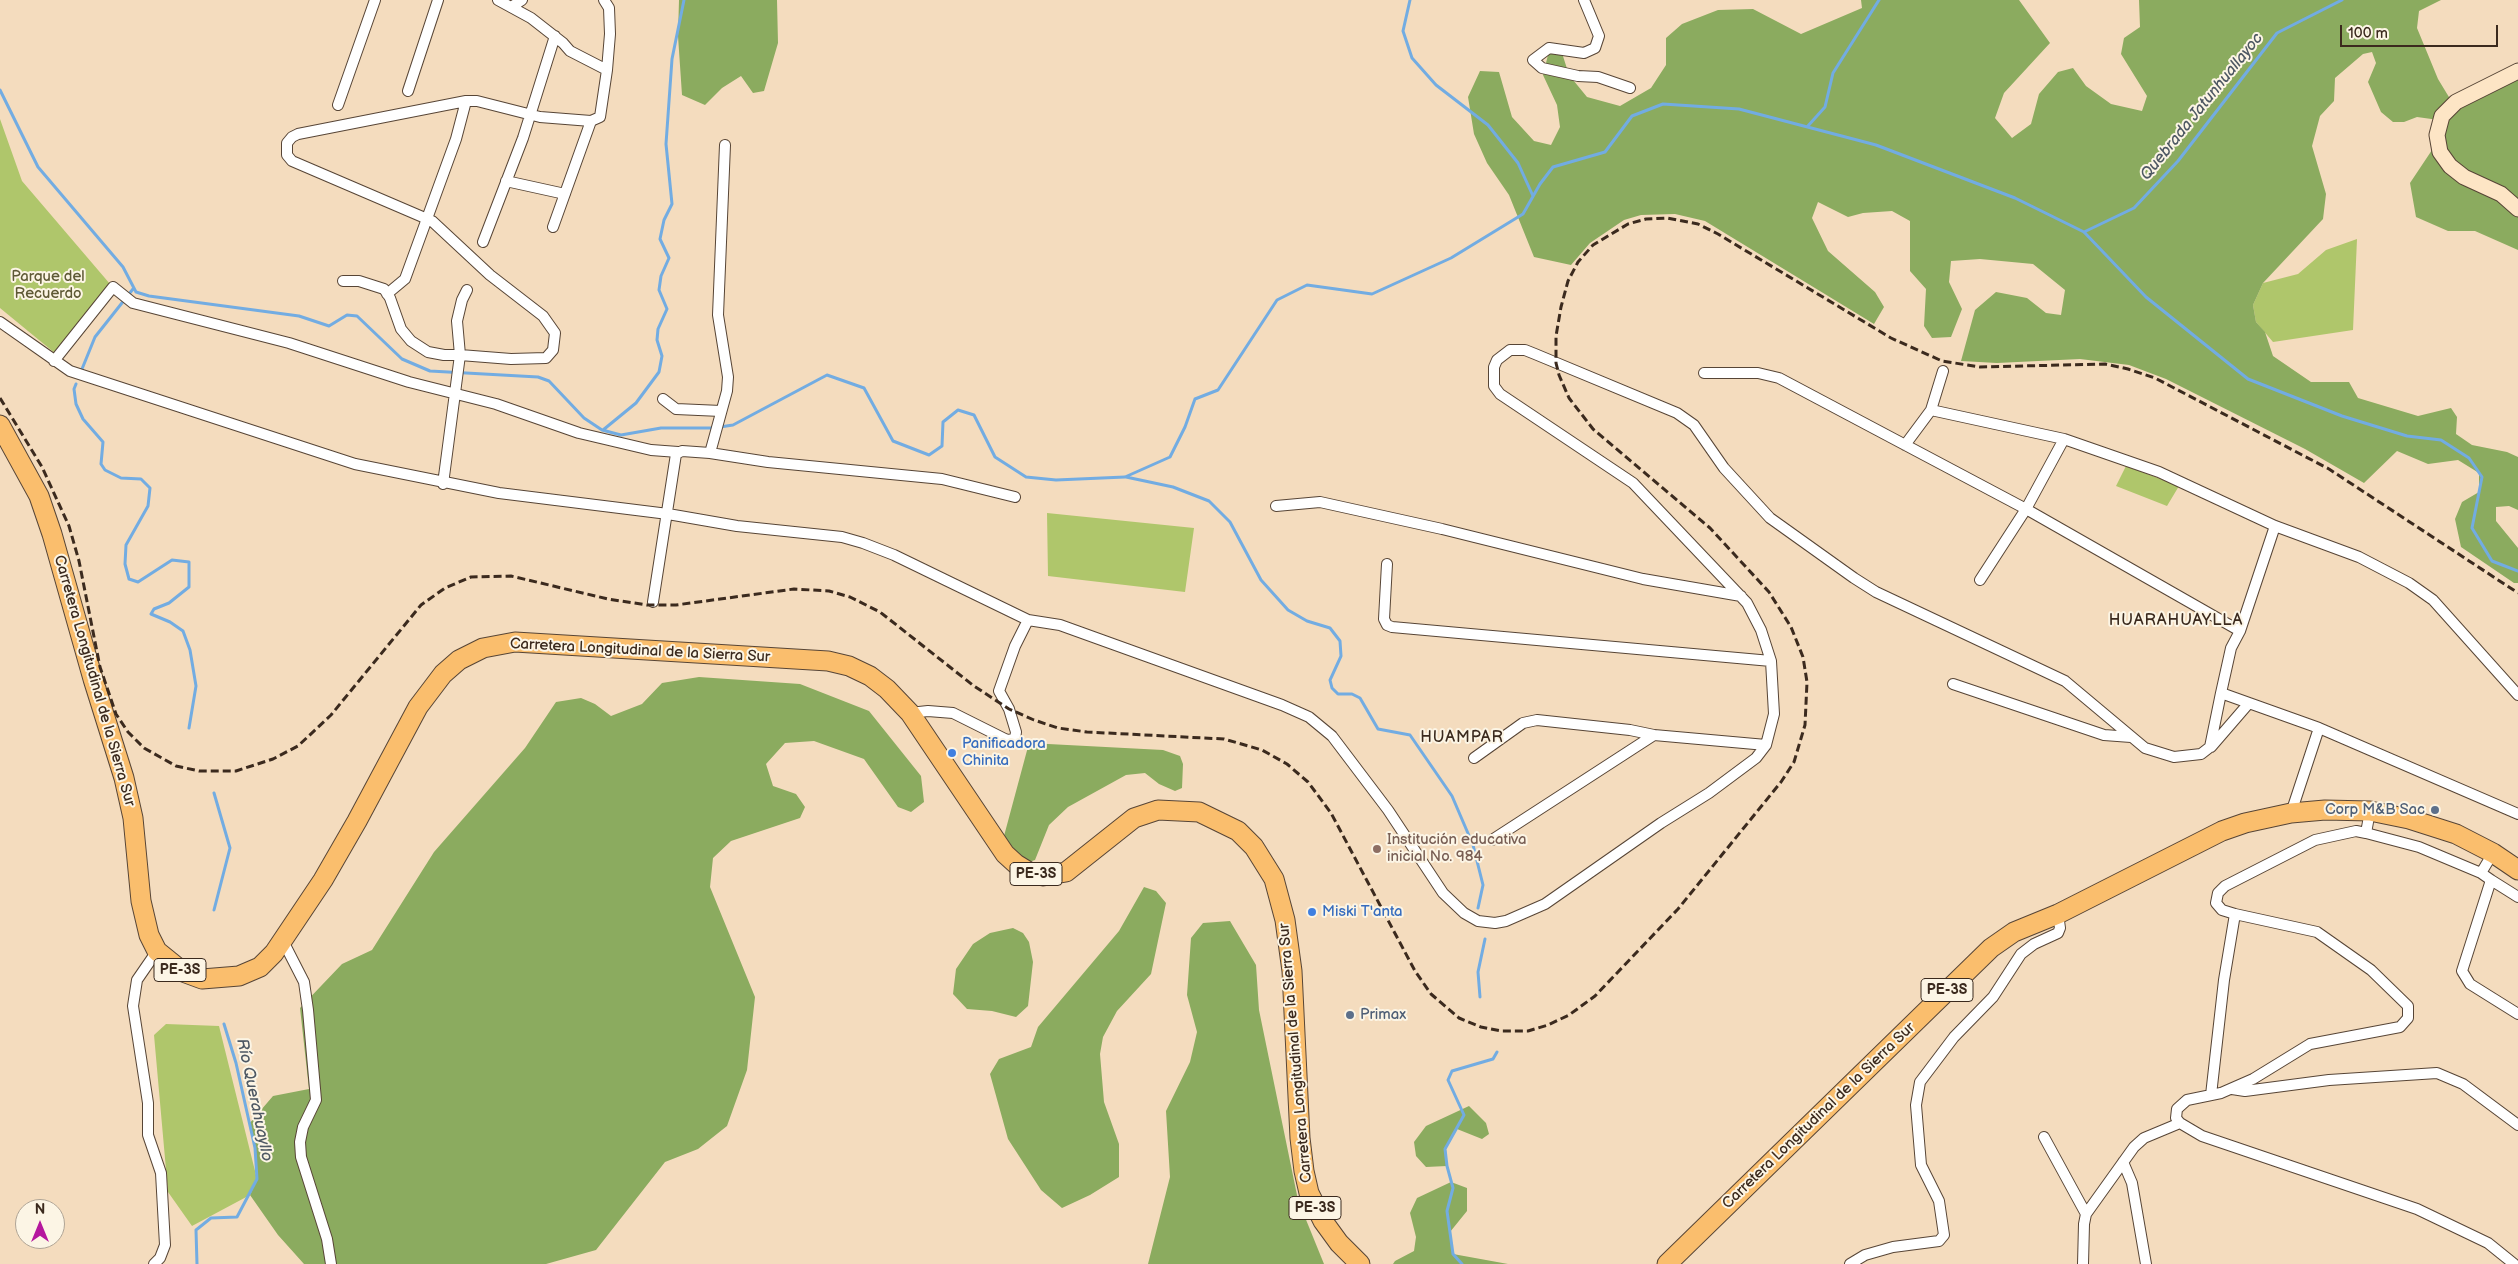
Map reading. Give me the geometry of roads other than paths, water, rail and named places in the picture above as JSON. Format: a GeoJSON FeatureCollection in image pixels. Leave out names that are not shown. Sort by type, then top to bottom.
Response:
{"type":"FeatureCollection","features":[{"type":"Feature","properties":{"kind":"highway","name":"Carretera Longitudinal de la Sierra Sur"},"geometry":{"type":"LineString","coordinates":[[0,425],[39,496],[61,561],[92,678],[124,778],[133,818],[144,921],[157,951],[183,972],[195,977],[226,978],[239,976],[260,967],[283,941],[357,821],[418,707],[443,674],[459,660],[482,648],[515,642],[828,661],[849,666],[870,676],[887,689],[910,713],[1005,854],[1029,872],[1042,876],[1066,872],[1134,818],[1158,810],[1199,812],[1238,831],[1254,847],[1274,879],[1285,920],[1292,971],[1300,1138],[1309,1193],[1323,1221],[1339,1243],[1360,1264]]}},
{"type":"Feature","properties":{"kind":"highway","name":"Carretera Longitudinal de la Sierra Sur"},"geometry":{"type":"LineString","coordinates":[[1667,1264],[1991,948],[2014,932],[2058,914],[2222,831],[2245,823],[2291,813],[2325,810],[2370,812],[2430,825],[2456,834],[2493,853],[2518,870]]}},
{"type":"Feature","properties":{"kind":"street"},"geometry":{"type":"LineString","coordinates":[[338,105],[375,0]]}},
{"type":"Feature","properties":{"kind":"street"},"geometry":{"type":"LineString","coordinates":[[408,90],[438,0]]}},
{"type":"Feature","properties":{"kind":"street"},"geometry":{"type":"LineString","coordinates":[[498,0],[531,18],[555,36],[570,51],[606,70]]}},
{"type":"Feature","properties":{"kind":"street"},"geometry":{"type":"LineString","coordinates":[[511,7],[522,0]]}},
{"type":"Feature","properties":{"kind":"street"},"geometry":{"type":"LineString","coordinates":[[343,281],[359,281],[384,289],[401,329],[411,341],[428,352],[511,359],[546,358],[553,350],[555,333],[543,316],[490,275],[428,219],[292,161],[287,155],[287,143],[298,134],[466,101],[478,101],[530,114],[596,120],[602,114],[610,34],[608,8],[604,0]]}},
{"type":"Feature","properties":{"kind":"street"},"geometry":{"type":"LineString","coordinates":[[1584,0],[1599,36],[1595,48],[1584,53],[1549,48],[1533,60],[1536,65],[1542,68],[1578,76],[1598,77],[1630,88]]}},
{"type":"Feature","properties":{"kind":"street"},"geometry":{"type":"LineString","coordinates":[[483,242],[530,114],[555,36]]}},
{"type":"Feature","properties":{"kind":"street"},"geometry":{"type":"LineString","coordinates":[[2518,71],[2456,102],[2442,116],[2437,134],[2440,152],[2450,166],[2464,178],[2501,194],[2518,209]]}},
{"type":"Feature","properties":{"kind":"street"},"geometry":{"type":"LineString","coordinates":[[387,294],[405,279],[456,139],[466,101]]}},
{"type":"Feature","properties":{"kind":"street"},"geometry":{"type":"LineString","coordinates":[[552,227],[566,194],[591,121]]}},
{"type":"Feature","properties":{"kind":"street"},"geometry":{"type":"LineString","coordinates":[[710,453],[727,391],[728,377],[718,315],[725,145]]}},
{"type":"Feature","properties":{"kind":"street"},"geometry":{"type":"LineString","coordinates":[[506,181],[566,194]]}},
{"type":"Feature","properties":{"kind":"street"},"geometry":{"type":"LineString","coordinates":[[54,361],[113,287],[133,303],[290,343],[409,382],[496,404],[579,433],[651,450],[710,453],[768,462],[942,479],[1015,497]]}},
{"type":"Feature","properties":{"kind":"street"},"geometry":{"type":"LineString","coordinates":[[443,484],[460,355],[457,321],[462,300],[467,290]]}},
{"type":"Feature","properties":{"kind":"street"},"geometry":{"type":"LineString","coordinates":[[0,322],[70,371],[354,464],[443,484],[499,494],[668,514],[737,526],[863,542],[1028,620],[1060,626],[1282,705],[1309,717],[1332,736],[1388,810],[1443,893],[1464,913],[1478,921],[1495,923],[1506,921],[1545,904],[1746,767],[1766,745],[1773,726],[1774,714],[1771,661],[1761,630],[1740,596],[1633,483],[1500,394],[1493,380],[1497,360],[1510,350],[1525,350],[1676,413],[1694,425],[1724,468],[1770,518],[1846,573],[1876,592],[2065,681],[2145,748],[2174,756],[2201,754],[2210,748],[2249,703]]}},
{"type":"Feature","properties":{"kind":"street"},"geometry":{"type":"LineString","coordinates":[[1704,373],[1758,372],[1779,378],[2026,510],[2240,631]]}},
{"type":"Feature","properties":{"kind":"street"},"geometry":{"type":"LineString","coordinates":[[1905,445],[1931,410],[1943,372]]}},
{"type":"Feature","properties":{"kind":"street"},"geometry":{"type":"LineString","coordinates":[[662,399],[676,409],[720,414]]}},
{"type":"Feature","properties":{"kind":"street"},"geometry":{"type":"LineString","coordinates":[[1931,410],[2064,439],[2159,472],[2275,526],[2359,558],[2422,590],[2518,695]]}},
{"type":"Feature","properties":{"kind":"street"},"geometry":{"type":"LineString","coordinates":[[1980,580],[2026,510],[2064,439]]}},
{"type":"Feature","properties":{"kind":"street"},"geometry":{"type":"LineString","coordinates":[[653,602],[678,452]]}},
{"type":"Feature","properties":{"kind":"street"},"geometry":{"type":"LineString","coordinates":[[1276,506],[1320,502],[1442,529],[1643,579],[1740,596]]}},
{"type":"Feature","properties":{"kind":"street"},"geometry":{"type":"LineString","coordinates":[[2210,748],[2225,667],[2240,631],[2275,526]]}},
{"type":"Feature","properties":{"kind":"street"},"geometry":{"type":"LineString","coordinates":[[1388,564],[1384,619],[1387,626],[1771,661]]}},
{"type":"Feature","properties":{"kind":"street"},"geometry":{"type":"LineString","coordinates":[[910,713],[928,711],[953,713],[1007,740],[1015,739],[1016,732],[1009,709],[999,691],[1015,646],[1028,620]]}},
{"type":"Feature","properties":{"kind":"street"},"geometry":{"type":"LineString","coordinates":[[1953,684],[2104,735],[2131,737]]}},
{"type":"Feature","properties":{"kind":"street"},"geometry":{"type":"LineString","coordinates":[[2221,693],[2319,728],[2518,814]]}},
{"type":"Feature","properties":{"kind":"street"},"geometry":{"type":"LineString","coordinates":[[1474,758],[1523,723],[1537,720],[1630,730],[1654,736],[1766,745]]}},
{"type":"Feature","properties":{"kind":"street"},"geometry":{"type":"LineString","coordinates":[[2291,813],[2319,728]]}},
{"type":"Feature","properties":{"kind":"street"},"geometry":{"type":"LineString","coordinates":[[1492,840],[1654,736]]}},
{"type":"Feature","properties":{"kind":"street"},"geometry":{"type":"LineString","coordinates":[[2366,832],[2370,812]]}},
{"type":"Feature","properties":{"kind":"street"},"geometry":{"type":"LineString","coordinates":[[2514,1264],[2488,1243],[2417,1209],[2305,1169],[2202,1136],[2180,1123],[2176,1118],[2177,1109],[2187,1100],[2231,1089],[2253,1079],[2310,1044],[2400,1027],[2408,1018],[2408,1006],[2371,970],[2317,932],[2222,910],[2216,903],[2218,893],[2225,886],[2315,840],[2356,832],[2366,832],[2419,847],[2481,873],[2518,897]]}},
{"type":"Feature","properties":{"kind":"street"},"geometry":{"type":"LineString","coordinates":[[2481,873],[2493,853]]}},
{"type":"Feature","properties":{"kind":"street"},"geometry":{"type":"LineString","coordinates":[[2491,880],[2462,971],[2470,984],[2518,1014]]}},
{"type":"Feature","properties":{"kind":"street"},"geometry":{"type":"LineString","coordinates":[[1850,1264],[1865,1256],[1893,1247],[1939,1241],[1944,1235],[1939,1201],[1921,1165],[1916,1105],[1920,1082],[1954,1037],[1993,997],[2021,954],[2034,944],[2058,934],[2060,928],[2058,914]]}},
{"type":"Feature","properties":{"kind":"street"},"geometry":{"type":"LineString","coordinates":[[2211,1095],[2224,980],[2236,914]]}},
{"type":"Feature","properties":{"kind":"street"},"geometry":{"type":"LineString","coordinates":[[283,941],[304,982],[316,1100],[303,1127],[300,1157],[327,1239],[331,1264]]}},
{"type":"Feature","properties":{"kind":"street"},"geometry":{"type":"LineString","coordinates":[[154,1264],[160,1258],[165,1245],[161,1173],[148,1135],[148,1102],[133,1006],[138,980],[157,951]]}},
{"type":"Feature","properties":{"kind":"street"},"geometry":{"type":"LineString","coordinates":[[2231,1089],[2245,1091],[2329,1080],[2437,1073],[2463,1084],[2518,1124]]}},
{"type":"Feature","properties":{"kind":"street"},"geometry":{"type":"LineString","coordinates":[[2086,1214],[2144,1138],[2180,1123]]}},
{"type":"Feature","properties":{"kind":"street"},"geometry":{"type":"LineString","coordinates":[[2044,1137],[2086,1214],[2083,1264]]}},
{"type":"Feature","properties":{"kind":"street"},"geometry":{"type":"LineString","coordinates":[[2124,1162],[2132,1183],[2146,1264]]}},
{"type":"Feature","properties":{"kind":"waterway"},"geometry":{"type":"LineString","coordinates":[[603,430],[636,403],[659,372],[662,356],[657,340],[658,329],[667,309],[659,290],[661,276],[669,258],[660,239],[664,220],[672,204],[666,144],[672,59],[684,0]]}},
{"type":"Feature","properties":{"kind":"waterway"},"geometry":{"type":"LineString","coordinates":[[1410,0],[1403,31],[1412,58],[1436,85],[1488,125],[1518,163],[1533,196]]}},
{"type":"Feature","properties":{"kind":"waterway"},"geometry":{"type":"LineString","coordinates":[[1807,127],[1825,107],[1833,73],[1879,0]]}},
{"type":"Feature","properties":{"kind":"waterway","name":"Quebrada Jatunhuallayoc"},"geometry":{"type":"LineString","coordinates":[[2084,232],[2134,208],[2178,161],[2277,33],[2342,0]]}},
{"type":"Feature","properties":{"kind":"waterway"},"geometry":{"type":"LineString","coordinates":[[0,90],[38,167],[123,267],[136,292],[149,296],[299,316],[329,326],[347,315],[357,316],[402,359],[430,371],[538,377],[549,381],[584,418],[602,430],[621,435],[661,428],[714,428]]}},
{"type":"Feature","properties":{"kind":"waterway"},"geometry":{"type":"LineString","coordinates":[[720,427],[733,425],[827,375],[864,388],[893,441],[929,455],[942,446],[943,422],[958,410],[974,415],[995,457],[1026,477],[1056,480],[1125,477],[1170,457],[1185,427],[1195,399],[1218,390],[1277,300],[1307,285],[1372,294],[1451,258],[1523,214],[1540,184],[1553,167],[1605,152],[1632,116],[1663,104],[1739,109],[1876,145],[2015,198],[2084,232],[2146,297],[2248,379],[2342,416],[2407,436],[2441,440],[2469,458],[2482,477],[2472,528],[2492,561],[2518,571]]}},
{"type":"Feature","properties":{"kind":"waterway","name":"Río Querahuayllo"},"geometry":{"type":"LineString","coordinates":[[82,369],[95,337],[133,289]]}},
{"type":"Feature","properties":{"kind":"waterway","name":"Río Querahuayllo"},"geometry":{"type":"LineString","coordinates":[[76,384],[74,389],[76,404],[83,419],[103,442],[101,464],[105,470],[121,478],[141,479],[150,488],[148,506],[126,545],[125,564],[129,579],[138,582],[172,560],[189,562],[189,587],[169,603],[154,609],[151,614],[170,622],[183,631],[190,650],[196,686],[189,728]]}},
{"type":"Feature","properties":{"kind":"waterway"},"geometry":{"type":"LineString","coordinates":[[1126,477],[1173,487],[1209,501],[1230,522],[1261,580],[1288,610],[1307,621],[1330,628],[1340,641],[1341,656],[1330,680],[1332,688],[1338,694],[1352,694],[1360,698],[1378,729],[1410,735],[1452,796],[1473,845],[1483,885],[1478,908]]}},
{"type":"Feature","properties":{"kind":"waterway","name":"Río Querahuayllo"},"geometry":{"type":"LineString","coordinates":[[214,793],[230,848],[214,910]]}},
{"type":"Feature","properties":{"kind":"waterway"},"geometry":{"type":"LineString","coordinates":[[1480,997],[1478,972],[1485,939]]}},
{"type":"Feature","properties":{"kind":"waterway","name":"Río Querahuayllo"},"geometry":{"type":"LineString","coordinates":[[197,1264],[196,1230],[211,1218],[237,1217],[257,1179],[255,1148],[236,1063],[224,1024]]}},
{"type":"Feature","properties":{"kind":"waterway"},"geometry":{"type":"LineString","coordinates":[[1462,1264],[1453,1254],[1447,1211],[1453,1188],[1445,1149],[1464,1115],[1448,1080],[1452,1071],[1493,1059],[1497,1052]]}},
{"type":"Feature","properties":{"kind":"railway"},"geometry":{"type":"LineString","coordinates":[[0,398],[42,467],[69,526],[79,561],[100,667],[116,714],[128,732],[144,748],[176,766],[199,771],[236,771],[273,759],[298,746],[331,715],[421,605],[445,588],[471,577],[511,576],[608,599],[647,605],[676,605],[794,589],[829,591],[850,597],[880,612],[974,686],[1009,709],[1034,720],[1058,728],[1087,732],[1224,739],[1262,750],[1287,764],[1308,782],[1331,813],[1415,971],[1431,994],[1459,1018],[1481,1027],[1501,1031],[1528,1031],[1548,1025],[1569,1015],[1595,996],[1678,909],[1781,782],[1794,762],[1805,725],[1807,682],[1803,657],[1791,627],[1769,592],[1710,528],[1593,429],[1569,398],[1559,375],[1556,363],[1556,336],[1568,281],[1578,262],[1593,245],[1628,224],[1646,219],[1667,218],[1698,224],[1718,234],[1891,338],[1942,361],[1980,367],[2105,364],[2155,378],[2329,469],[2518,593]]}},
{"type":"Feature","properties":{"kind":"place","name":"Panificadora Chinita"},"geometry":{"type":"Point","coordinates":[952,753]}},
{"type":"Feature","properties":{"kind":"place","name":"Corp M&B Sac"},"geometry":{"type":"Point","coordinates":[2435,810]}},
{"type":"Feature","properties":{"kind":"place","name":"Institución educativa inicial No. 984"},"geometry":{"type":"Point","coordinates":[1377,849]}},
{"type":"Feature","properties":{"kind":"place","name":"Miski T'anta"},"geometry":{"type":"Point","coordinates":[1312,912]}},
{"type":"Feature","properties":{"kind":"place","name":"Primax"},"geometry":{"type":"Point","coordinates":[1350,1015]}},
{"type":"Feature","properties":{"kind":"district","name":"HUARAHUAYLLA"},"geometry":{"type":"Point","coordinates":[2176,621]}},
{"type":"Feature","properties":{"kind":"district","name":"HUAMPAR"},"geometry":{"type":"Point","coordinates":[1462,738]}},
{"type":"Feature","properties":{"kind":"park label","name":"Parque del Recuerdo"},"geometry":{"type":"Point","coordinates":[48,286]}}]}
